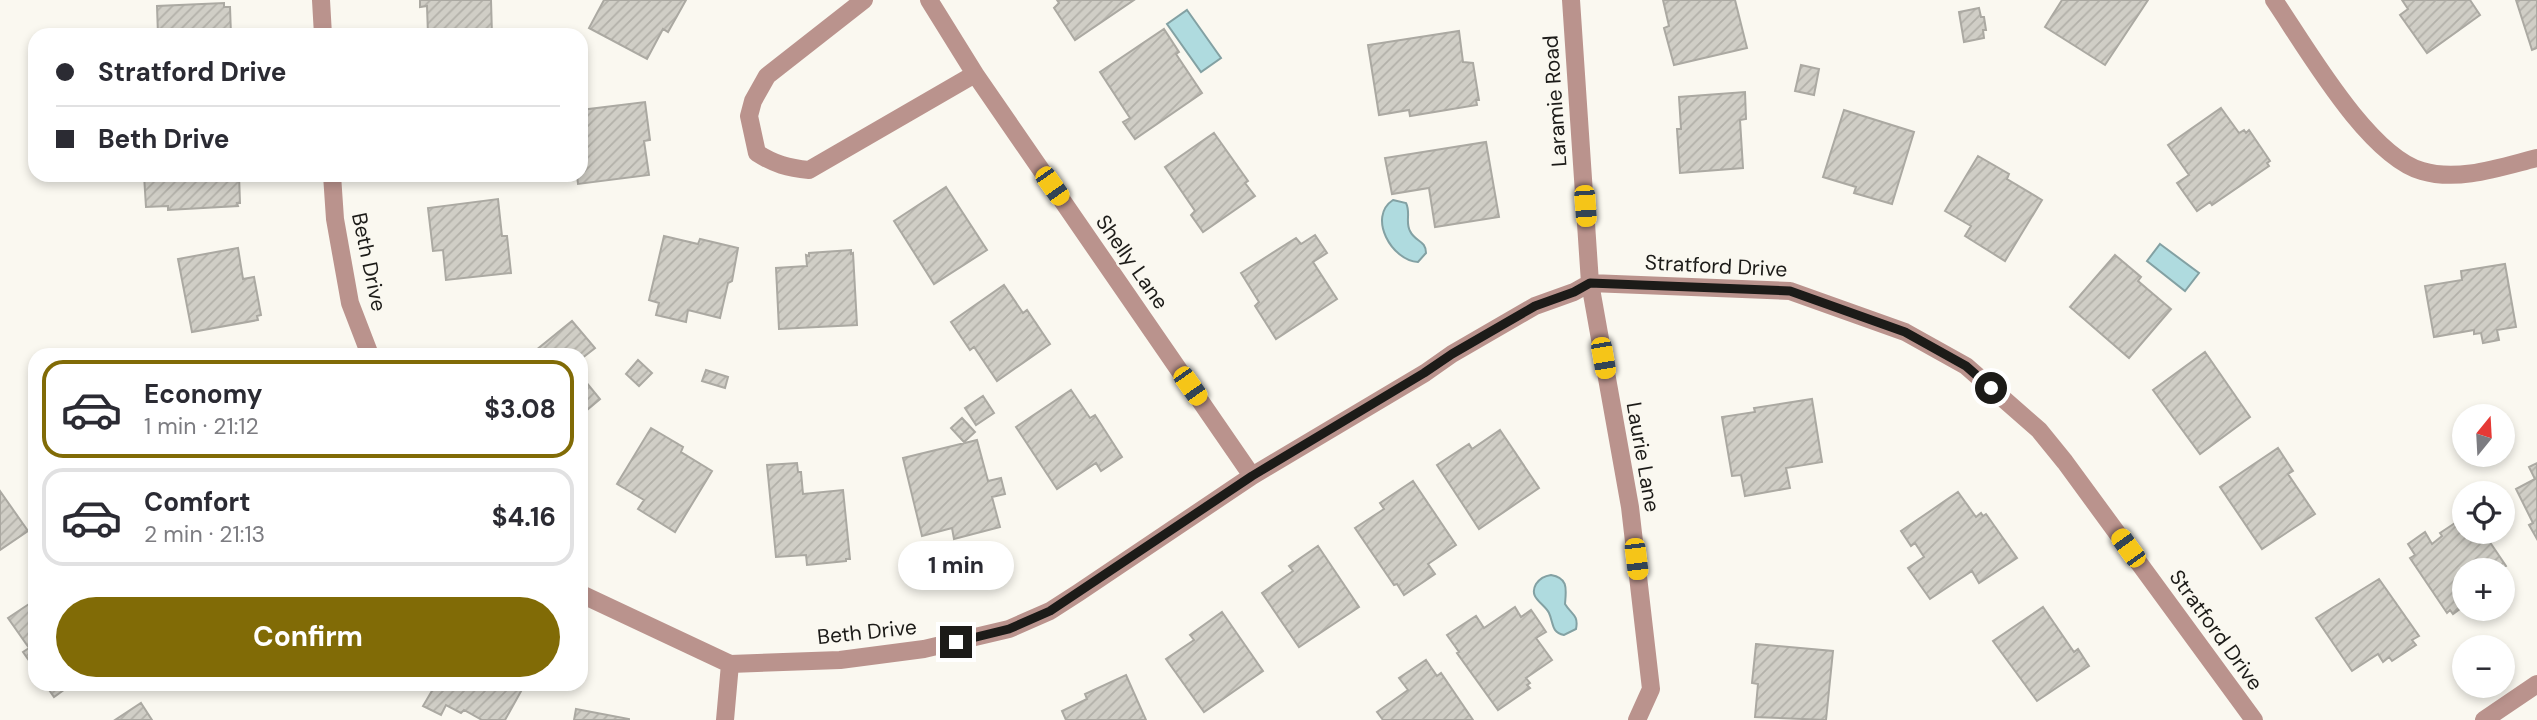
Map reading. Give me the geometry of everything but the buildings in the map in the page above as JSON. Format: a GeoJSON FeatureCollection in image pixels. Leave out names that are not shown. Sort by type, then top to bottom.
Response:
{"type":"FeatureCollection","features":[{"type":"Feature","properties":{"kind":"street"},"geometry":{"type":"LineString","coordinates":[[321,0],[323,28]]}},
{"type":"Feature","properties":{"kind":"street"},"geometry":{"type":"LineString","coordinates":[[864,0],[767,76],[753,101],[749,116],[757,153],[775,164],[809,170],[975,74]]}},
{"type":"Feature","properties":{"kind":"street","name":"Shelly Lane"},"geometry":{"type":"LineString","coordinates":[[929,0],[975,74],[1252,476]]}},
{"type":"Feature","properties":{"kind":"street","name":"Laramie Road"},"geometry":{"type":"LineString","coordinates":[[1572,0],[1590,283]]}},
{"type":"Feature","properties":{"kind":"street"},"geometry":{"type":"LineString","coordinates":[[2274,0],[2374,139],[2402,163],[2423,172],[2460,175],[2537,158]]}},
{"type":"Feature","properties":{"kind":"street","name":"Beth Drive"},"geometry":{"type":"LineString","coordinates":[[332,182],[335,219],[350,303],[367,348]]}},
{"type":"Feature","properties":{"kind":"street","name":"Stratford Drive"},"geometry":{"type":"LineString","coordinates":[[1252,476],[1535,306],[1574,292],[1590,283],[1790,291],[1905,332],[1966,366],[2039,430],[2254,720]]}},
{"type":"Feature","properties":{"kind":"street","name":"Laurie Lane"},"geometry":{"type":"LineString","coordinates":[[1590,283],[1630,507],[1651,690],[1637,720]]}},
{"type":"Feature","properties":{"kind":"street","name":"Beth Drive"},"geometry":{"type":"LineString","coordinates":[[588,597],[730,664],[840,660],[924,649],[1009,629],[1050,611],[1252,476]]}},
{"type":"Feature","properties":{"kind":"street"},"geometry":{"type":"LineString","coordinates":[[724,720],[730,664]]}},
{"type":"Feature","properties":{"kind":"street"},"geometry":{"type":"LineString","coordinates":[[2484,720],[2537,684]]}},
{"type":"Feature","properties":{"kind":"water"},"geometry":{"type":"Polygon","coordinates":[[[1187,10],[1221,58],[1201,72],[1167,24],[1187,10]]]}},
{"type":"Feature","properties":{"kind":"water"},"geometry":{"type":"Polygon","coordinates":[[[1393,200],[1406,203],[1410,231],[1426,249],[1418,262],[1399,254],[1386,237],[1382,217],[1393,200]]]}},
{"type":"Feature","properties":{"kind":"water"},"geometry":{"type":"Polygon","coordinates":[[[2160,244],[2199,273],[2185,291],[2147,261],[2160,244]]]}},
{"type":"Feature","properties":{"kind":"water"},"geometry":{"type":"Polygon","coordinates":[[[1551,575],[1564,582],[1565,604],[1576,621],[1576,629],[1564,635],[1555,630],[1547,609],[1534,593],[1539,580],[1551,575]]]}},
{"type":"Feature","properties":{"kind":"route"},"geometry":{"type":"LineString","coordinates":[[956,642],[1009,629],[1050,611],[1252,476],[1452,354],[1535,306],[1574,292],[1590,283],[1790,291],[1905,332],[1966,366],[1991,388]]}}]}
